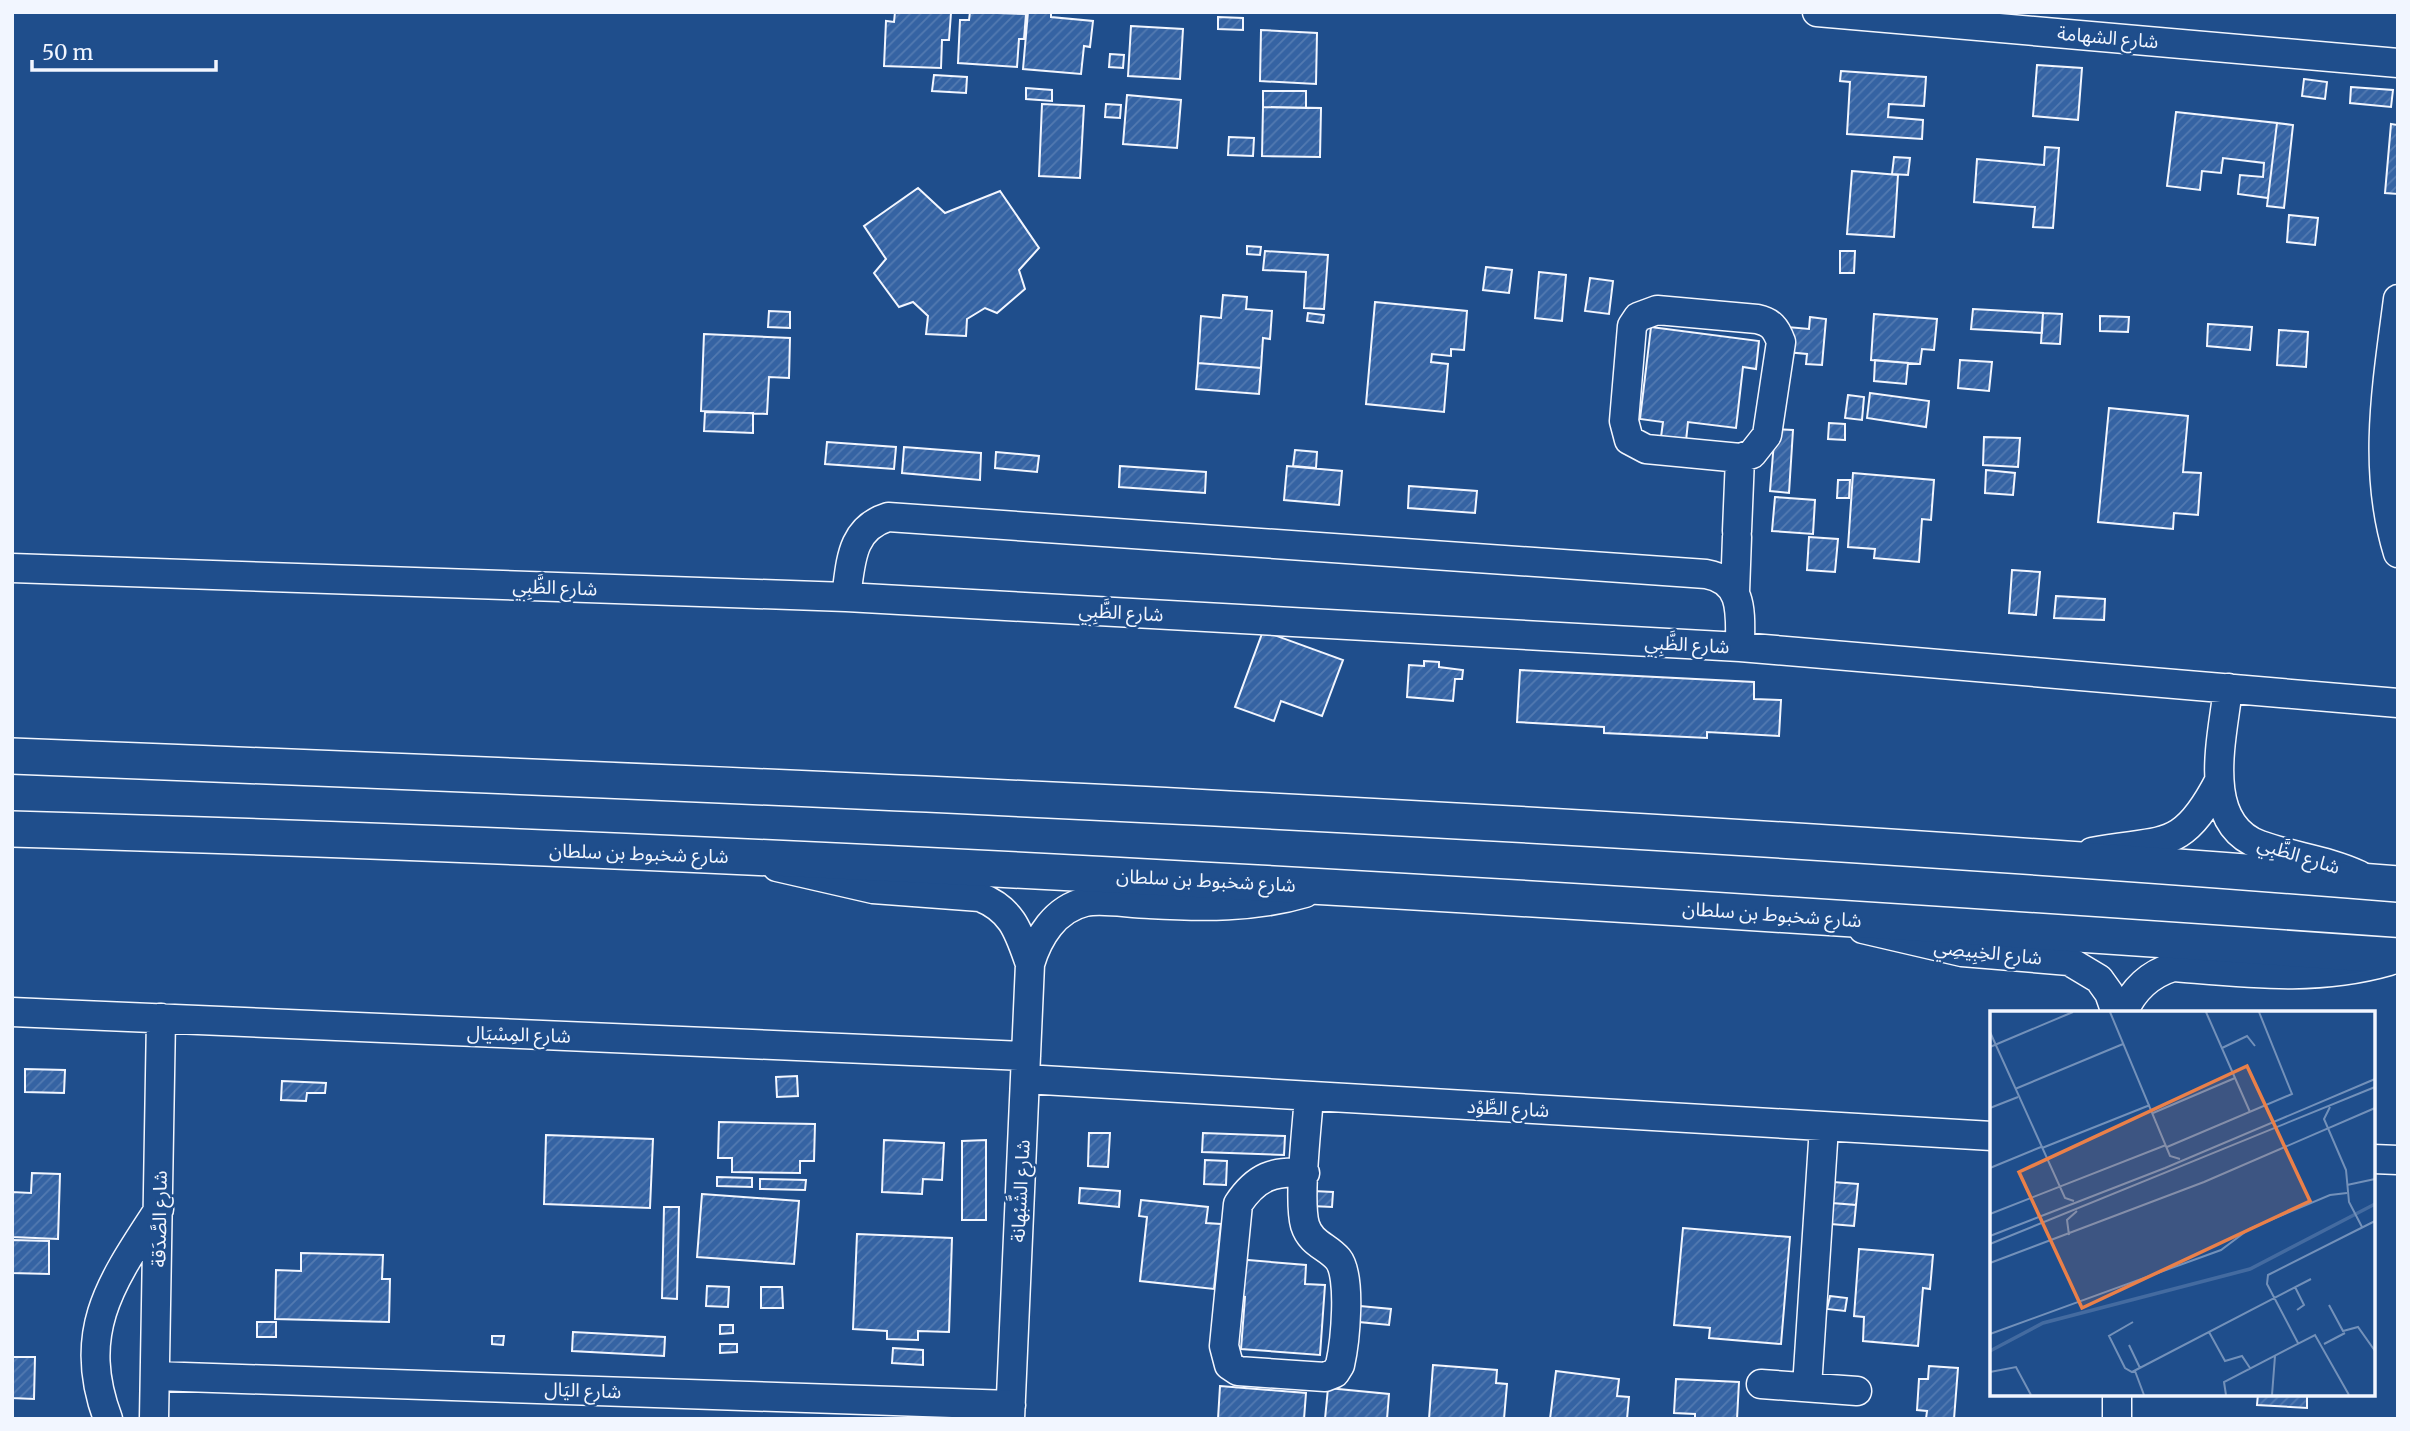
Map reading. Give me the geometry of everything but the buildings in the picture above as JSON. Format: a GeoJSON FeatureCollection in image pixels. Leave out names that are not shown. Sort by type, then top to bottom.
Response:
{"type":"FeatureCollection","features":[{"type":"Feature","properties":{"kind":"main road"},"geometry":{"type":"LineString","coordinates":[[12,756],[720,785],[1416,819],[2385,883]]}},
{"type":"Feature","properties":{"kind":"main road","name":"شارع شخبوط بن سلطان"},"geometry":{"type":"LineString","coordinates":[[12,830],[748,857],[1328,887],[1838,918],[2398,957]]}},
{"type":"Feature","properties":{"kind":"street","name":"شارع الشهامة"},"geometry":{"type":"LineString","coordinates":[[1817,12],[2398,63]]}},
{"type":"Feature","properties":{"kind":"street"},"geometry":{"type":"LineString","coordinates":[[2398,299],[2382,442],[2383,477],[2398,553]]}},
{"type":"Feature","properties":{"kind":"street"},"geometry":{"type":"LineString","coordinates":[[1657,310],[1757,319],[1768,321],[1777,330],[1782,342],[1767,435],[1752,454],[1741,458],[1646,449],[1629,440],[1624,421],[1630,337],[1638,317],[1657,310]]}},
{"type":"Feature","properties":{"kind":"street"},"geometry":{"type":"LineString","coordinates":[[1740,647],[1740,606],[1735,592],[1741,458]]}},
{"type":"Feature","properties":{"kind":"street"},"geometry":{"type":"LineString","coordinates":[[846,597],[856,541],[868,526],[888,517],[1706,574],[1723,579],[1735,592]]}},
{"type":"Feature","properties":{"kind":"street","name":"شارع الظَّبِي"},"geometry":{"type":"LineString","coordinates":[[12,568],[846,597],[1740,647],[2398,703]]}},
{"type":"Feature","properties":{"kind":"street","name":"شارع الظَّبِي"},"geometry":{"type":"LineString","coordinates":[[2228,688],[2219,781],[2229,817],[2252,842],[2328,862],[2385,883]]}},
{"type":"Feature","properties":{"kind":"street","name":"شارع الظَّبِي"},"geometry":{"type":"LineString","coordinates":[[2068,860],[2091,852],[2158,844],[2174,838],[2200,816],[2219,781]]}},
{"type":"Feature","properties":{"kind":"street","name":"شارع الشَّبْهانة"},"geometry":{"type":"LineString","coordinates":[[748,857],[810,877],[852,886],[980,897],[1008,912],[1017,925],[1030,964]]}},
{"type":"Feature","properties":{"kind":"street","name":"شارع الشَّبْهانة"},"geometry":{"type":"LineString","coordinates":[[1010,1412],[1030,964],[1035,947],[1056,919],[1086,901],[1230,905],[1293,897],[1328,887]]}},
{"type":"Feature","properties":{"kind":"street","name":"شارع الخِبِيصِي"},"geometry":{"type":"LineString","coordinates":[[1838,918],[1868,931],[1931,947],[2069,961],[2099,979],[2109,993],[2115,1011]]}},
{"type":"Feature","properties":{"kind":"street"},"geometry":{"type":"LineString","coordinates":[[2124,1011],[2145,982],[2159,971],[2173,967],[2291,976],[2348,971],[2398,957]]}},
{"type":"Feature","properties":{"kind":"street","name":"شارع المِسْيَال"},"geometry":{"type":"LineString","coordinates":[[12,1012],[1026,1067]]}},
{"type":"Feature","properties":{"kind":"street","name":"شارع الصَّدَقة"},"geometry":{"type":"LineString","coordinates":[[154,1419],[160,1208],[161,1018]]}},
{"type":"Feature","properties":{"kind":"street","name":"شارع الطَّوْد"},"geometry":{"type":"LineString","coordinates":[[1026,1067],[1309,1096],[1990,1136]]}},
{"type":"Feature","properties":{"kind":"street"},"geometry":{"type":"LineString","coordinates":[[1305,1173],[1283,1171],[1264,1176],[1249,1188],[1238,1204],[1224,1346],[1229,1365],[1238,1371],[1325,1377],[1335,1373],[1340,1364],[1346,1278],[1341,1262],[1320,1246],[1308,1232],[1303,1214],[1309,1096]]}},
{"type":"Feature","properties":{"kind":"street"},"geometry":{"type":"LineString","coordinates":[[1807,1387],[1824,1127]]}},
{"type":"Feature","properties":{"kind":"street"},"geometry":{"type":"LineString","coordinates":[[2375,1158],[2398,1160]]}},
{"type":"Feature","properties":{"kind":"street"},"geometry":{"type":"LineString","coordinates":[[108,1419],[99,1394],[94,1366],[95,1337],[101,1309],[112,1283],[160,1208]]}},
{"type":"Feature","properties":{"kind":"street","name":"شارع اليَال"},"geometry":{"type":"LineString","coordinates":[[155,1376],[1010,1412]]}},
{"type":"Feature","properties":{"kind":"street"},"geometry":{"type":"LineString","coordinates":[[1761,1384],[1857,1391]]}},
{"type":"Feature","properties":{"kind":"street"},"geometry":{"type":"LineString","coordinates":[[2117,1396],[2117,1419]]}}]}
